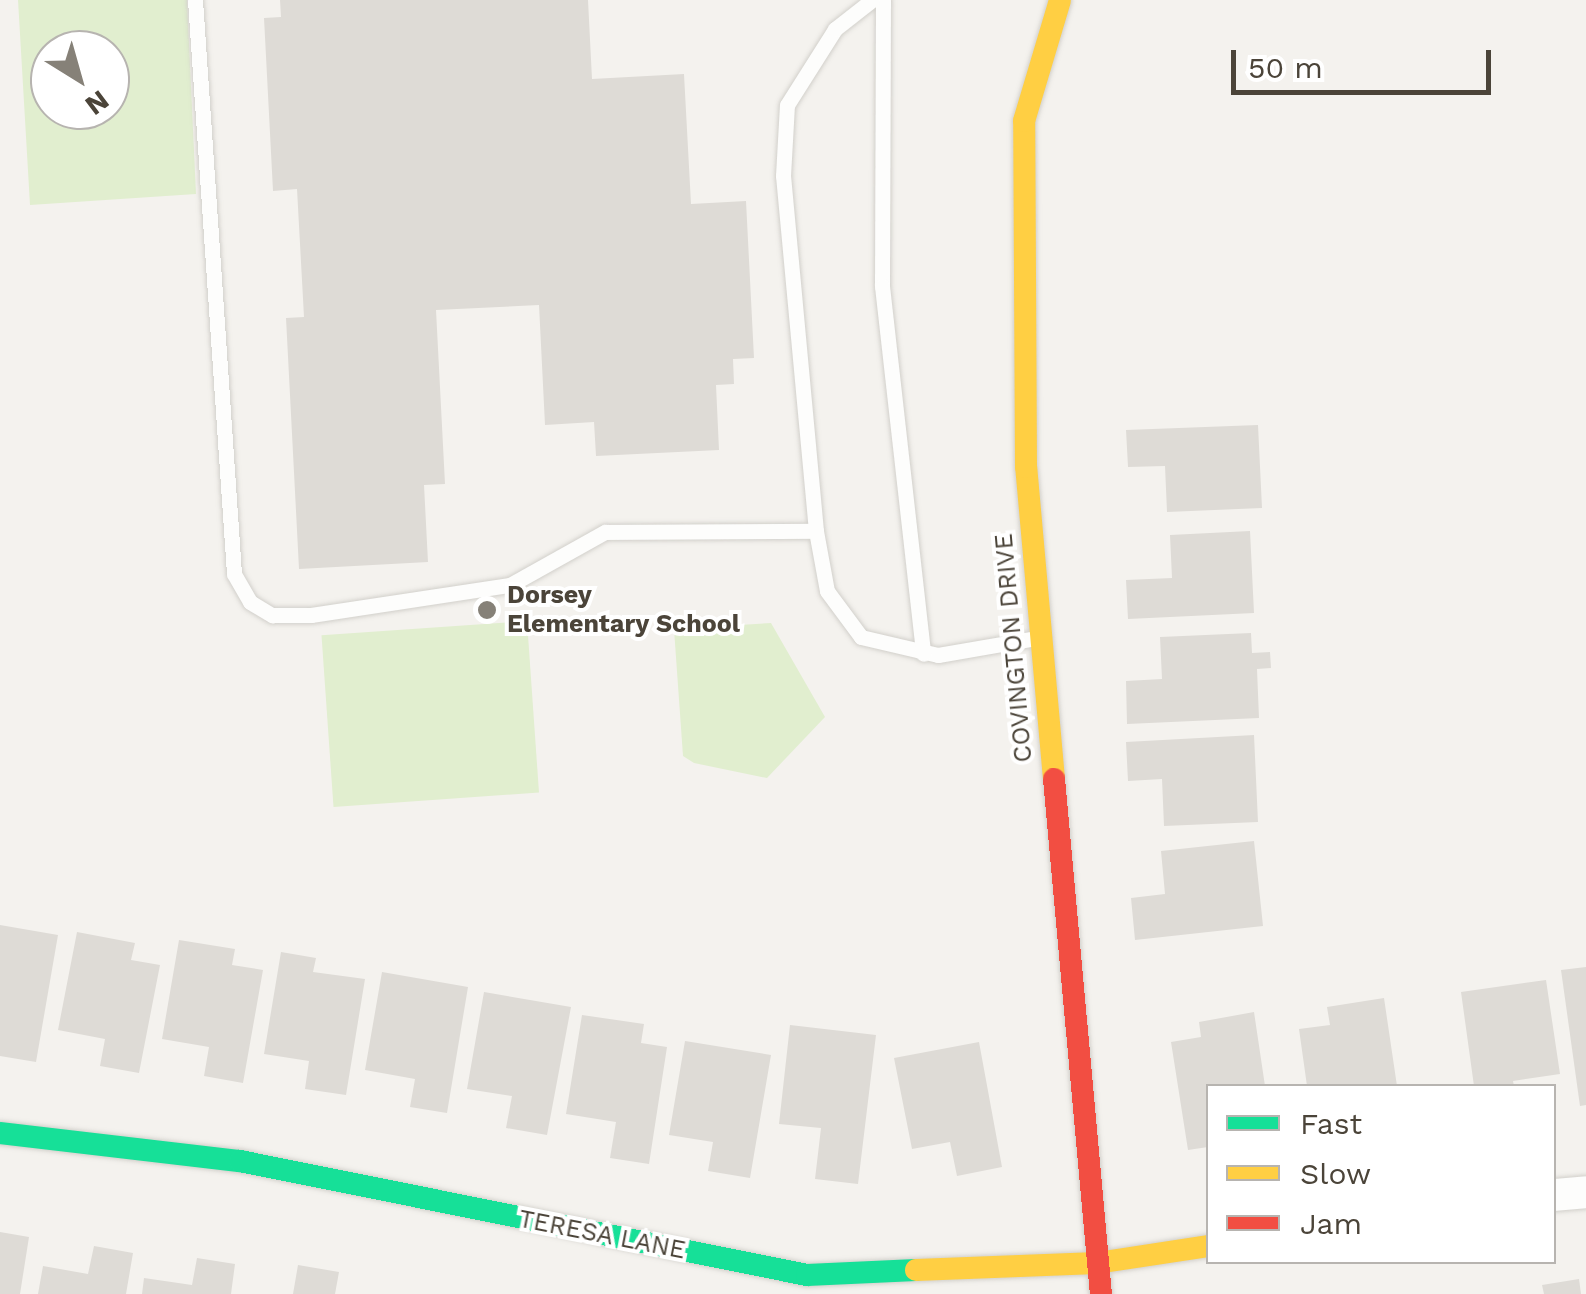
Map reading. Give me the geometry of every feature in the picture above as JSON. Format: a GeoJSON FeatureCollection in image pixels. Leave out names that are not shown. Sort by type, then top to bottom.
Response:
{"type":"FeatureCollection","features":[{"type":"Feature","properties":{"kind":"street","name":"COVINGTON DRIVE"},"geometry":{"type":"LineString","coordinates":[[1060,0],[1024,120],[1026,467],[1101,1294]]}},
{"type":"Feature","properties":{"kind":"street","name":"TERESA LANE"},"geometry":{"type":"LineString","coordinates":[[0,1133],[240,1161],[808,1275],[1097,1263],[1206,1246]]}},
{"type":"Feature","properties":{"kind":"street"},"geometry":{"type":"LineString","coordinates":[[1556,1196],[1586,1192]]}},
{"type":"Feature","properties":{"kind":"lane"},"geometry":{"type":"LineString","coordinates":[[196,0],[234,574],[250,602],[272,615],[310,615],[510,585],[605,532],[816,532]]}},
{"type":"Feature","properties":{"kind":"lane"},"geometry":{"type":"LineString","coordinates":[[872,0],[834,29],[787,105],[783,176],[816,532],[827,592],[861,637],[923,654],[1041,638]]}},
{"type":"Feature","properties":{"kind":"lane"},"geometry":{"type":"LineString","coordinates":[[883,0],[882,286],[923,654]]}},
{"type":"Feature","properties":{"kind":"green space"},"geometry":{"type":"Polygon","coordinates":[[[18,0],[187,0],[196,194],[30,205],[18,0]]]}},
{"type":"Feature","properties":{"kind":"green space"},"geometry":{"type":"Polygon","coordinates":[[[527,621],[539,793],[333,807],[322,635],[527,621]]]}},
{"type":"Feature","properties":{"kind":"green space"},"geometry":{"type":"Polygon","coordinates":[[[771,623],[825,717],[767,778],[694,763],[683,756],[674,629],[771,623]]]}},
{"type":"Feature","properties":{"kind":"building"},"geometry":{"type":"Polygon","coordinates":[[[280,0],[588,0],[592,79],[684,74],[691,204],[746,201],[754,358],[733,359],[734,384],[716,385],[719,450],[596,456],[594,422],[545,425],[539,305],[436,310],[445,484],[424,485],[428,562],[299,569],[286,318],[304,317],[297,189],[273,191],[264,18],[281,17],[280,0]]]}},
{"type":"Feature","properties":{"kind":"building"},"geometry":{"type":"Polygon","coordinates":[[[1258,425],[1262,508],[1167,512],[1165,466],[1128,467],[1126,430],[1258,425]]]}},
{"type":"Feature","properties":{"kind":"building"},"geometry":{"type":"Polygon","coordinates":[[[1250,531],[1254,613],[1128,619],[1126,580],[1172,578],[1170,535],[1250,531]]]}},
{"type":"Feature","properties":{"kind":"building"},"geometry":{"type":"Polygon","coordinates":[[[1251,633],[1252,653],[1270,652],[1271,668],[1257,669],[1259,718],[1127,724],[1126,681],[1162,679],[1160,637],[1251,633]]]}},
{"type":"Feature","properties":{"kind":"building"},"geometry":{"type":"Polygon","coordinates":[[[1254,735],[1258,822],[1164,826],[1162,779],[1128,781],[1126,742],[1254,735]]]}},
{"type":"Feature","properties":{"kind":"building"},"geometry":{"type":"Polygon","coordinates":[[[1254,841],[1263,926],[1135,940],[1131,898],[1165,894],[1161,851],[1254,841]]]}},
{"type":"Feature","properties":{"kind":"building"},"geometry":{"type":"Polygon","coordinates":[[[0,925],[58,935],[36,1062],[0,1056],[0,925]]]}},
{"type":"Feature","properties":{"kind":"building"},"geometry":{"type":"Polygon","coordinates":[[[77,932],[135,943],[131,960],[160,965],[139,1073],[100,1066],[105,1039],[58,1030],[77,932]]]}},
{"type":"Feature","properties":{"kind":"building"},"geometry":{"type":"Polygon","coordinates":[[[179,940],[235,949],[232,965],[263,970],[243,1083],[204,1076],[209,1047],[162,1039],[179,940]]]}},
{"type":"Feature","properties":{"kind":"building"},"geometry":{"type":"Polygon","coordinates":[[[281,952],[316,958],[313,972],[365,979],[346,1095],[305,1089],[309,1061],[264,1054],[281,952]]]}},
{"type":"Feature","properties":{"kind":"building"},"geometry":{"type":"Polygon","coordinates":[[[1586,967],[1586,1105],[1580,1106],[1561,970],[1586,967]]]}},
{"type":"Feature","properties":{"kind":"building"},"geometry":{"type":"Polygon","coordinates":[[[382,972],[468,987],[447,1113],[410,1107],[415,1079],[365,1070],[382,972]]]}},
{"type":"Feature","properties":{"kind":"building"},"geometry":{"type":"Polygon","coordinates":[[[1546,980],[1560,1074],[1513,1081],[1514,1084],[1474,1084],[1461,992],[1546,980]]]}},
{"type":"Feature","properties":{"kind":"building"},"geometry":{"type":"Polygon","coordinates":[[[484,992],[571,1007],[547,1135],[506,1128],[512,1096],[467,1089],[484,992]]]}},
{"type":"Feature","properties":{"kind":"building"},"geometry":{"type":"Polygon","coordinates":[[[1384,998],[1397,1084],[1307,1084],[1299,1029],[1330,1025],[1327,1007],[1384,998]]]}},
{"type":"Feature","properties":{"kind":"building"},"geometry":{"type":"Polygon","coordinates":[[[1254,1012],[1265,1084],[1206,1084],[1206,1147],[1188,1150],[1171,1042],[1201,1037],[1199,1022],[1254,1012]]]}},
{"type":"Feature","properties":{"kind":"building"},"geometry":{"type":"Polygon","coordinates":[[[582,1015],[644,1024],[641,1043],[667,1047],[649,1164],[610,1158],[616,1122],[566,1114],[582,1015]]]}},
{"type":"Feature","properties":{"kind":"building"},"geometry":{"type":"Polygon","coordinates":[[[790,1025],[876,1035],[858,1184],[815,1179],[821,1128],[779,1124],[790,1025]]]}},
{"type":"Feature","properties":{"kind":"building"},"geometry":{"type":"Polygon","coordinates":[[[685,1041],[771,1055],[750,1178],[708,1171],[713,1142],[669,1135],[685,1041]]]}},
{"type":"Feature","properties":{"kind":"building"},"geometry":{"type":"Polygon","coordinates":[[[979,1042],[1002,1167],[957,1176],[950,1142],[912,1149],[894,1058],[979,1042]]]}},
{"type":"Feature","properties":{"kind":"building"},"geometry":{"type":"Polygon","coordinates":[[[0,1232],[29,1237],[20,1294],[0,1294],[0,1232]]]}},
{"type":"Feature","properties":{"kind":"building"},"geometry":{"type":"Polygon","coordinates":[[[94,1246],[133,1253],[126,1294],[38,1294],[43,1266],[88,1274],[94,1246]]]}},
{"type":"Feature","properties":{"kind":"building"},"geometry":{"type":"Polygon","coordinates":[[[197,1258],[235,1264],[231,1294],[142,1294],[144,1278],[192,1285],[197,1258]]]}},
{"type":"Feature","properties":{"kind":"building"},"geometry":{"type":"Polygon","coordinates":[[[298,1265],[339,1272],[335,1294],[293,1294],[298,1265]]]}},
{"type":"Feature","properties":{"kind":"building"},"geometry":{"type":"Polygon","coordinates":[[[1579,1279],[1581,1294],[1544,1294],[1542,1285],[1579,1279]]]}},
{"type":"Feature","properties":{"kind":"traffic: fast"},"geometry":{"type":"LineString","coordinates":[[0,1133],[240,1161],[807,1275],[916,1270]]}},
{"type":"Feature","properties":{"kind":"traffic: slow"},"geometry":{"type":"LineString","coordinates":[[1054,779],[1026,467],[1024,121],[1060,0]]}},
{"type":"Feature","properties":{"kind":"traffic: slow"},"geometry":{"type":"LineString","coordinates":[[916,1270],[1097,1263],[1206,1246]]}},
{"type":"Feature","properties":{"kind":"traffic: jam"},"geometry":{"type":"LineString","coordinates":[[1054,779],[1101,1294]]}},
{"type":"Feature","properties":{"kind":"place","name":"Dorsey Elementary School"},"geometry":{"type":"Point","coordinates":[487,610]}}]}
